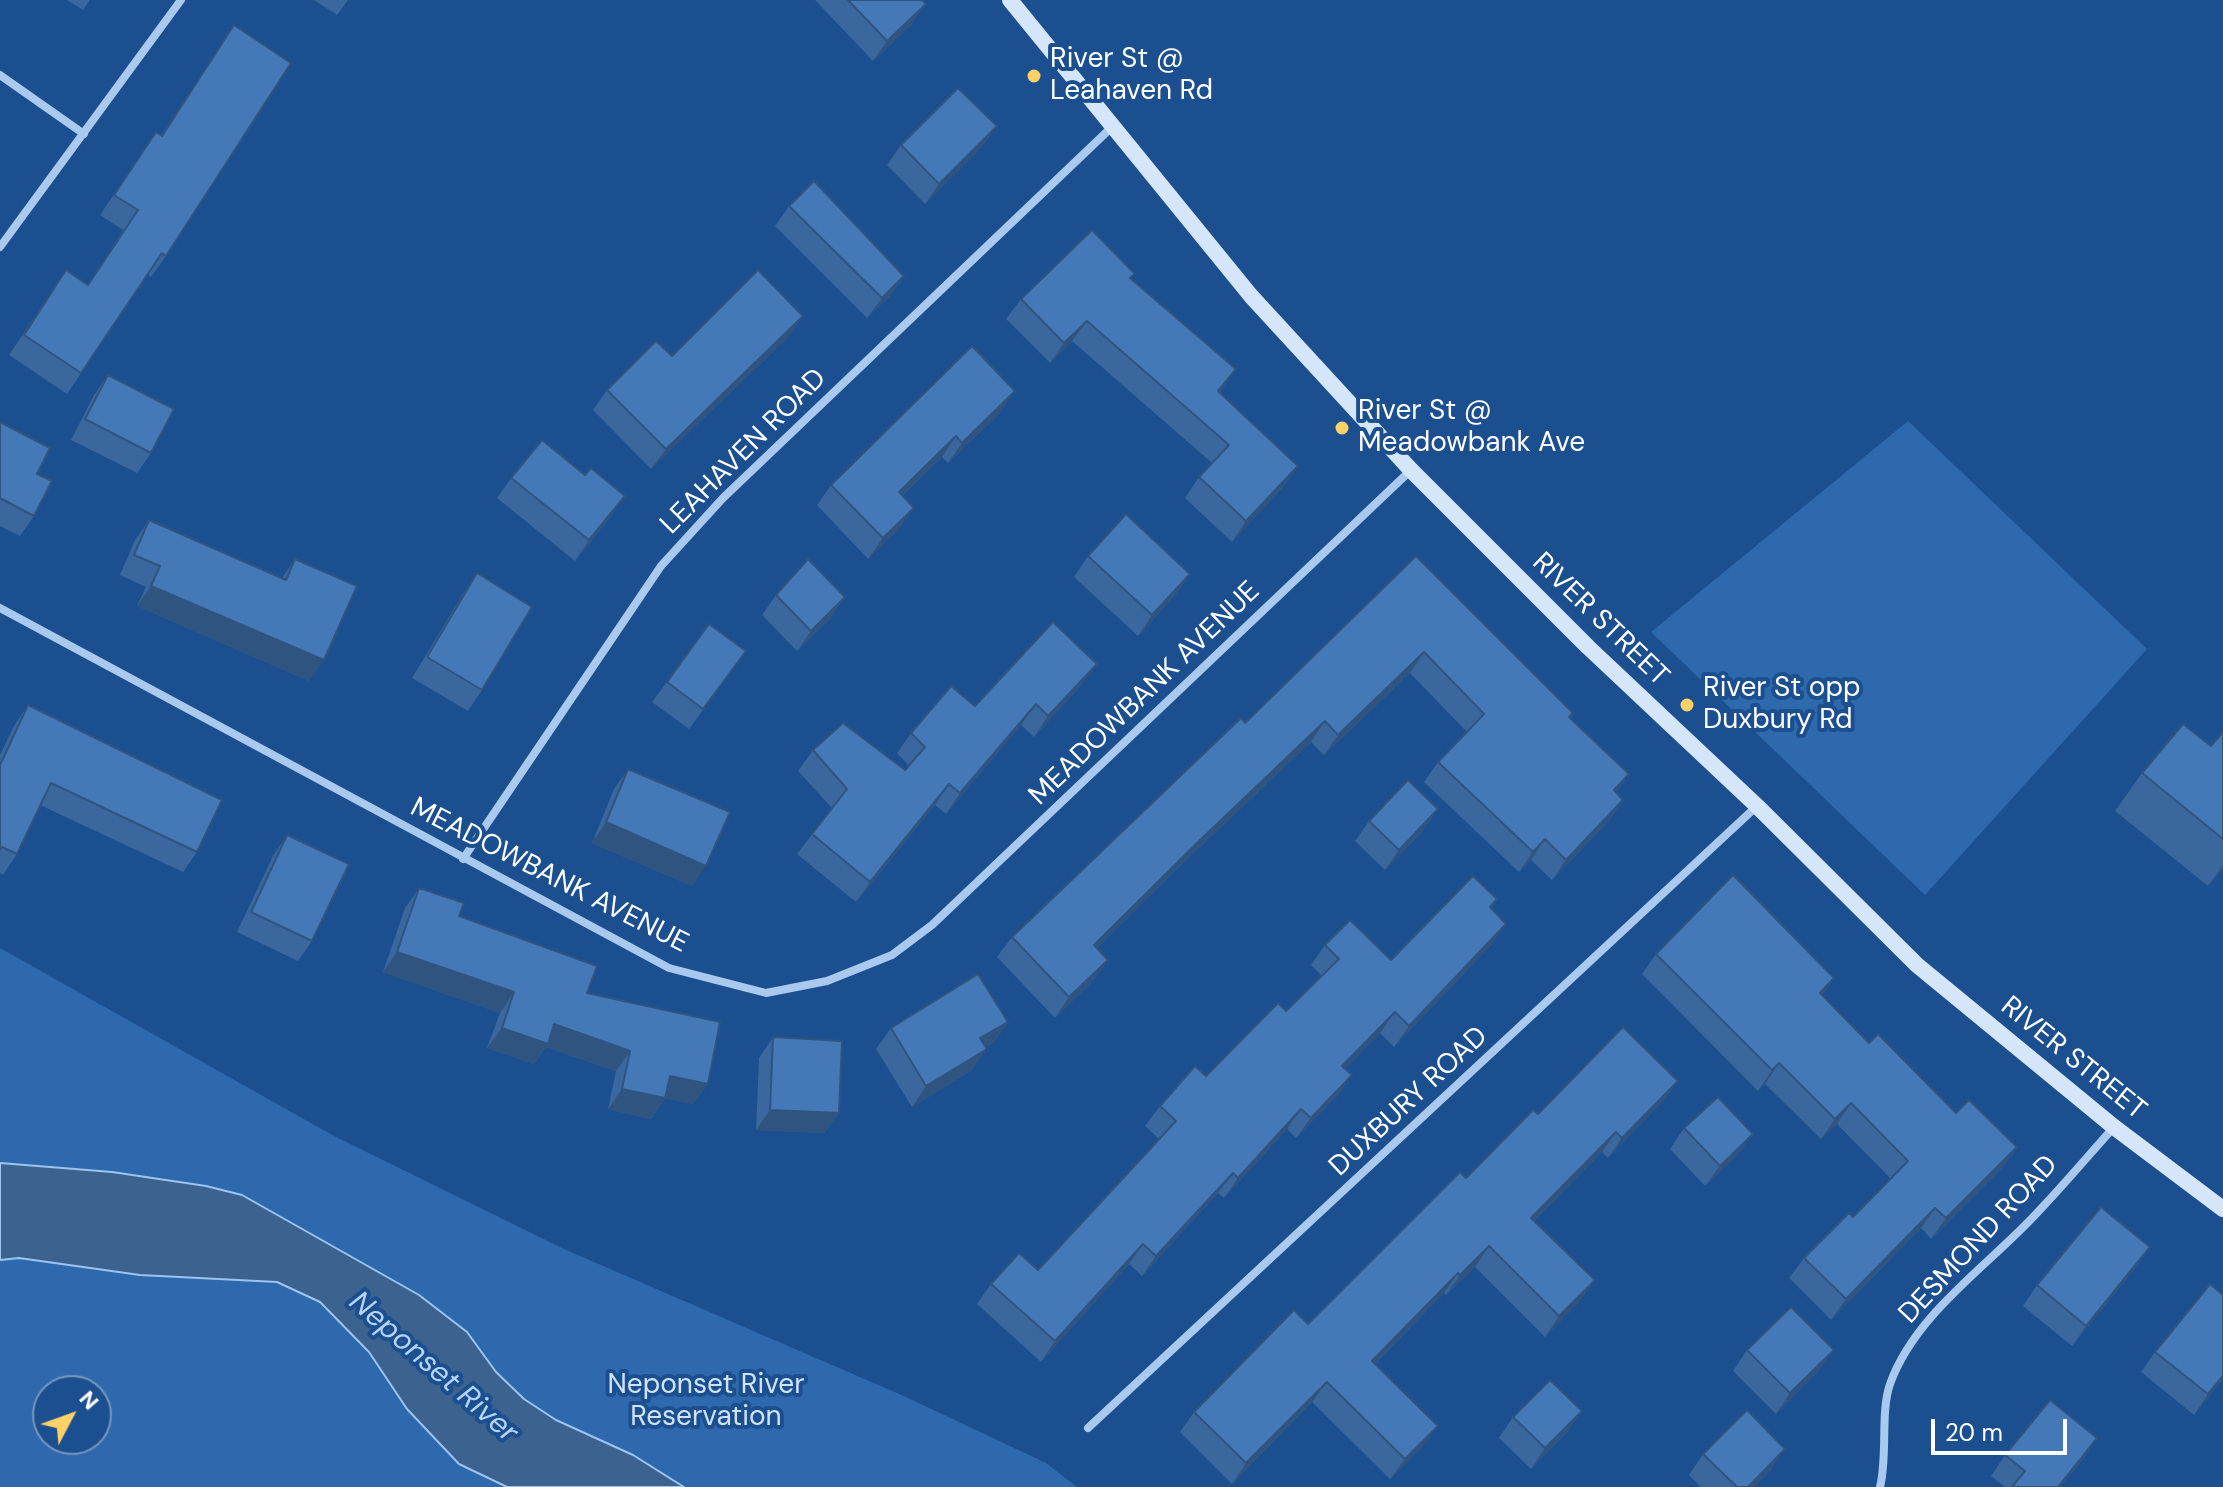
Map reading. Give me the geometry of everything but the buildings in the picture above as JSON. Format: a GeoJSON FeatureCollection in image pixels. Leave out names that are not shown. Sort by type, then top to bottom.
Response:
{"type":"FeatureCollection","features":[{"type":"Feature","properties":{"kind":"main road","name":"RIVER STREET"},"geometry":{"type":"LineString","coordinates":[[1010,0],[1251,296],[1411,470],[1588,647],[1757,806],[1917,965],[2114,1127],[2223,1209]]}},
{"type":"Feature","properties":{"kind":"street"},"geometry":{"type":"LineString","coordinates":[[0,247],[181,0]]}},
{"type":"Feature","properties":{"kind":"street"},"geometry":{"type":"LineString","coordinates":[[0,75],[84,134]]}},
{"type":"Feature","properties":{"kind":"street","name":"LEAHAVEN ROAD"},"geometry":{"type":"LineString","coordinates":[[463,859],[661,566],[723,498],[1114,125]]}},
{"type":"Feature","properties":{"kind":"street","name":"MEADOWBANK AVENUE"},"geometry":{"type":"LineString","coordinates":[[0,608],[122,670],[463,859],[669,968],[766,993],[827,981],[853,971],[892,955],[932,925],[1411,470]]}},
{"type":"Feature","properties":{"kind":"street","name":"DUXBURY ROAD"},"geometry":{"type":"LineString","coordinates":[[1088,1428],[1757,806]]}},
{"type":"Feature","properties":{"kind":"street","name":"DESMOND ROAD"},"geometry":{"type":"LineString","coordinates":[[1880,1487],[1885,1470],[1889,1387],[1905,1352],[1939,1311],[2036,1214],[2114,1127]]}},
{"type":"Feature","properties":{"kind":"green space"},"geometry":{"type":"Polygon","coordinates":[[[1908,421],[2147,649],[1925,895],[1651,632],[1908,421]]]}},
{"type":"Feature","properties":{"kind":"green space","name":"Neponset River Reservation"},"geometry":{"type":"Polygon","coordinates":[[[0,948],[334,1136],[564,1249],[906,1397],[1046,1463],[1077,1487],[684,1487],[633,1455],[556,1420],[524,1399],[496,1372],[467,1332],[419,1295],[242,1195],[206,1186],[112,1172],[0,1163],[0,948]]]}},
{"type":"Feature","properties":{"kind":"green space"},"geometry":{"type":"Polygon","coordinates":[[[19,1258],[140,1275],[277,1282],[320,1302],[369,1352],[407,1409],[459,1464],[507,1487],[0,1487],[0,1260],[19,1258]]]}},
{"type":"Feature","properties":{"kind":"water","name":"Neponset River"},"geometry":{"type":"Polygon","coordinates":[[[0,1163],[112,1172],[206,1186],[242,1195],[419,1295],[467,1332],[496,1372],[524,1399],[556,1420],[633,1455],[684,1487],[507,1487],[459,1464],[407,1409],[369,1352],[320,1302],[277,1282],[140,1275],[19,1258],[0,1260],[0,1163]]]}},
{"type":"Feature","properties":{"kind":"place","name":"River St @ Leahaven Rd"},"geometry":{"type":"Point","coordinates":[1034,76]}},
{"type":"Feature","properties":{"kind":"place","name":"River St @ Meadowbank Ave"},"geometry":{"type":"Point","coordinates":[1342,428]}},
{"type":"Feature","properties":{"kind":"place","name":"River St opp Duxbury Rd"},"geometry":{"type":"Point","coordinates":[1687,705]}}]}
